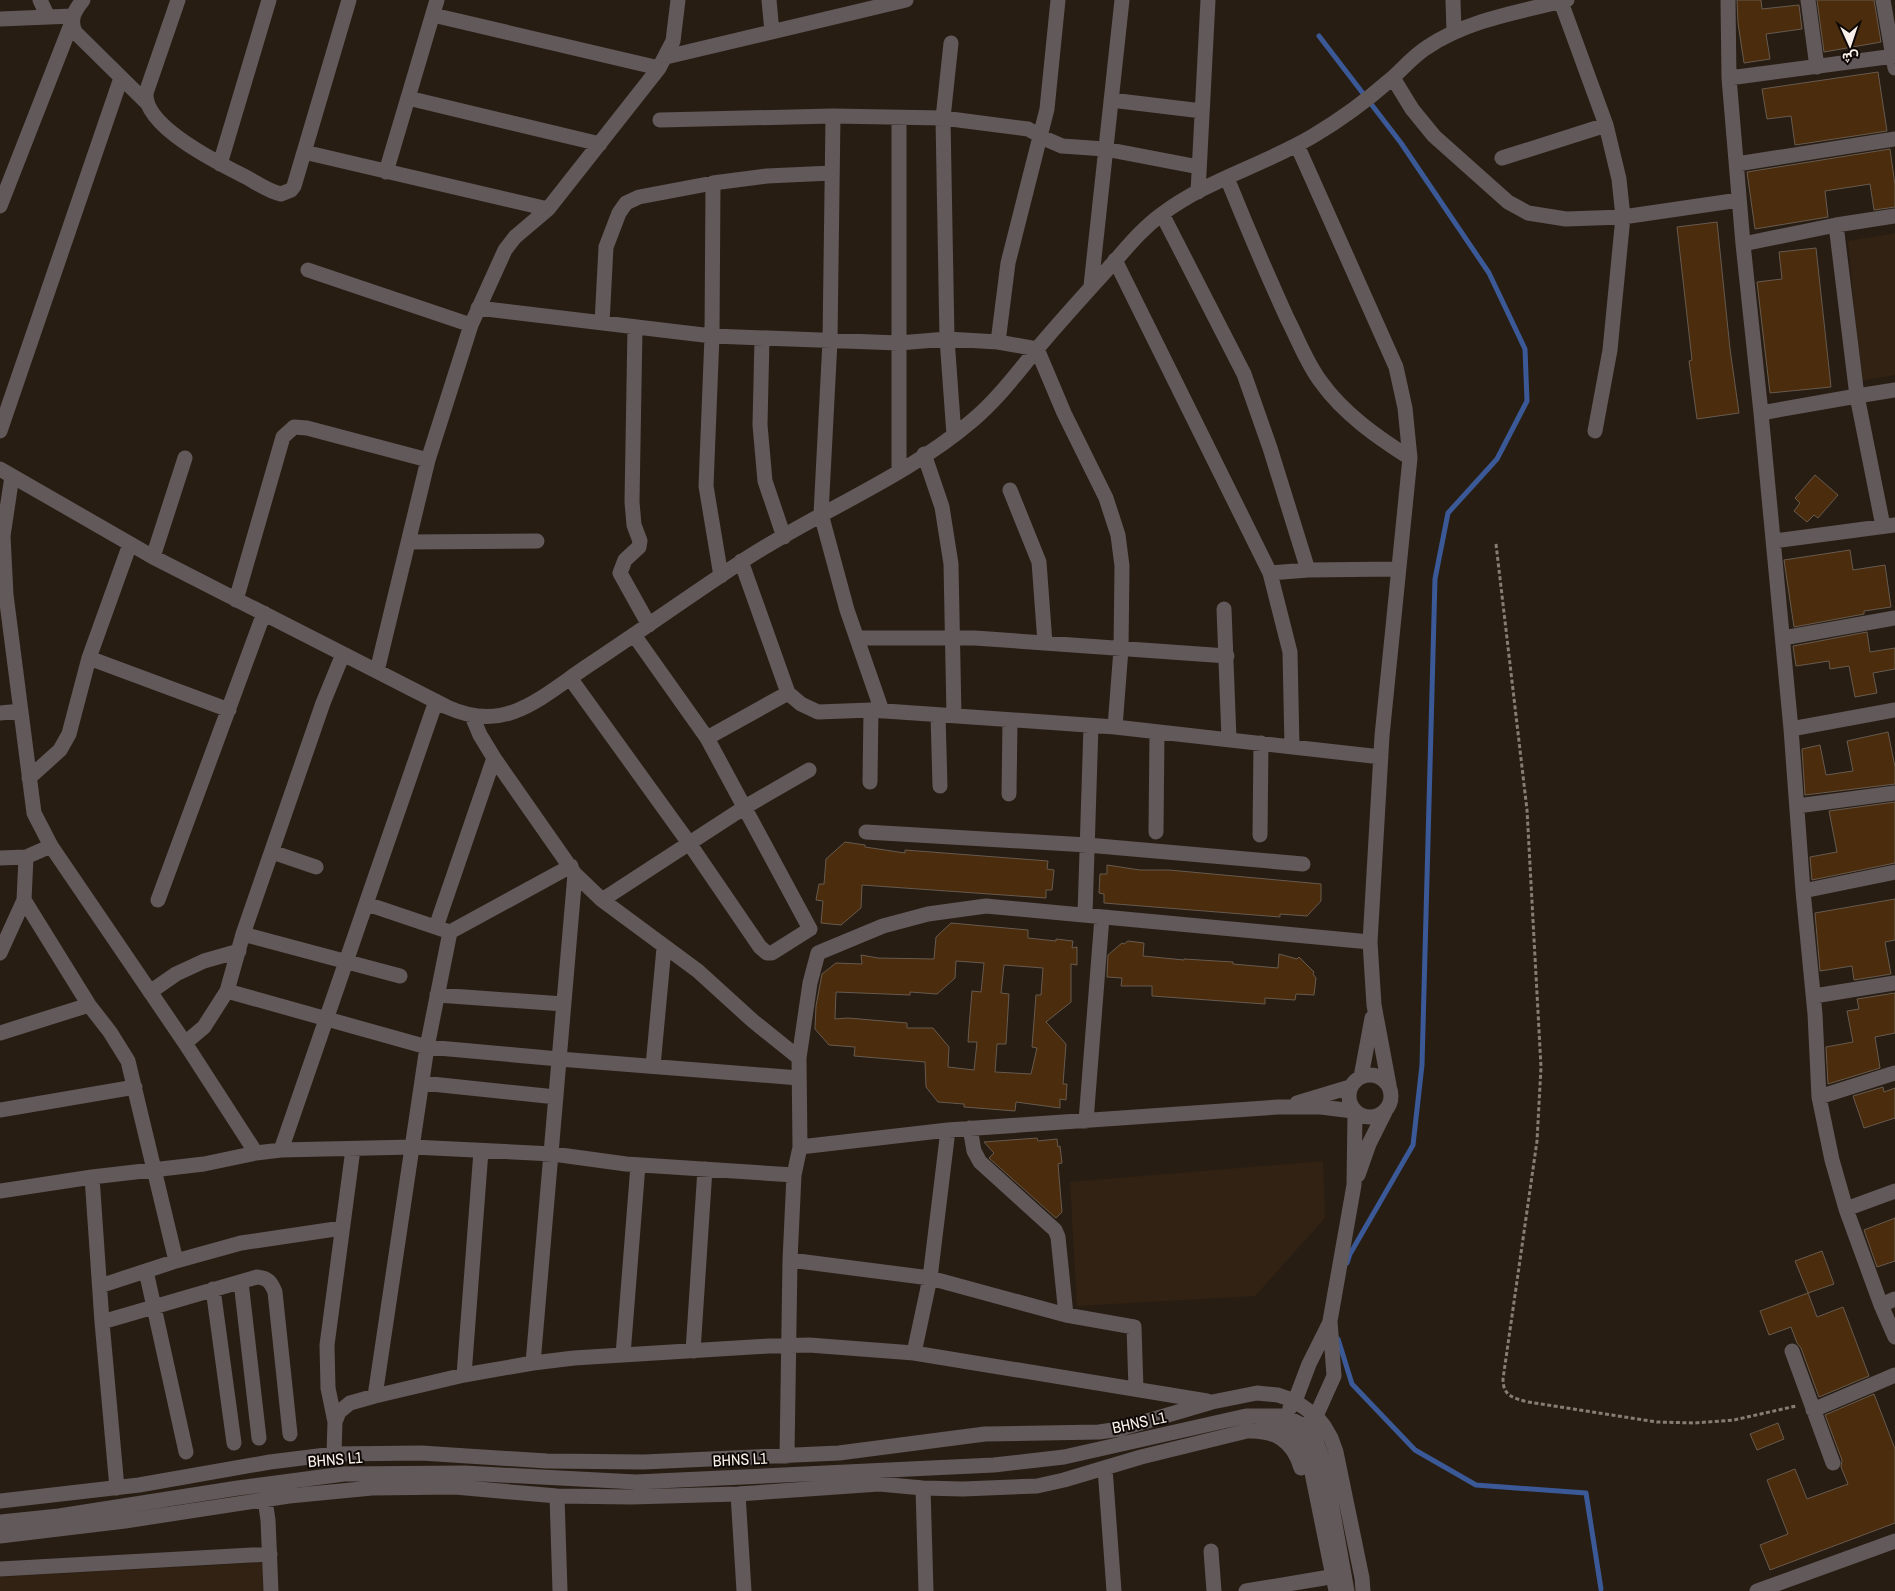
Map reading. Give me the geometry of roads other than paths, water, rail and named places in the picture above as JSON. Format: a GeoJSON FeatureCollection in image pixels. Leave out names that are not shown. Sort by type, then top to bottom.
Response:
{"type":"FeatureCollection","features":[{"type":"Feature","properties":{"kind":"street"},"geometry":{"type":"LineString","coordinates":[[40,0],[48,17]]}},
{"type":"Feature","properties":{"kind":"street"},"geometry":{"type":"LineString","coordinates":[[0,206],[72,19],[83,0]]}},
{"type":"Feature","properties":{"kind":"street"},"geometry":{"type":"LineString","coordinates":[[147,104],[146,92],[178,0]]}},
{"type":"Feature","properties":{"kind":"street"},"geometry":{"type":"LineString","coordinates":[[220,164],[269,0]]}},
{"type":"Feature","properties":{"kind":"street"},"geometry":{"type":"LineString","coordinates":[[72,19],[79,36],[174,134],[196,151],[282,194],[291,190],[294,186],[349,0]]}},
{"type":"Feature","properties":{"kind":"street"},"geometry":{"type":"LineString","coordinates":[[386,172],[437,0]]}},
{"type":"Feature","properties":{"kind":"street"},"geometry":{"type":"LineString","coordinates":[[377,671],[428,460],[478,308],[505,250],[515,237],[548,210],[662,63],[673,41],[678,0]]}},
{"type":"Feature","properties":{"kind":"street"},"geometry":{"type":"LineString","coordinates":[[769,0],[772,32]]}},
{"type":"Feature","properties":{"kind":"street"},"geometry":{"type":"LineString","coordinates":[[433,15],[662,63],[772,32],[851,7],[906,0]]}},
{"type":"Feature","properties":{"kind":"street"},"geometry":{"type":"LineString","coordinates":[[998,342],[1008,263],[1047,109],[1058,0]]}},
{"type":"Feature","properties":{"kind":"street"},"geometry":{"type":"LineString","coordinates":[[1091,286],[1122,0]]}},
{"type":"Feature","properties":{"kind":"street"},"geometry":{"type":"LineString","coordinates":[[1198,192],[1208,0]]}},
{"type":"Feature","properties":{"kind":"street"},"geometry":{"type":"LineString","coordinates":[[1453,0],[1454,32]]}},
{"type":"Feature","properties":{"kind":"street"},"geometry":{"type":"LineString","coordinates":[[1728,0],[1729,78],[1743,244],[1783,638],[1803,891],[1814,996],[1819,1097],[1832,1160],[1846,1209],[1880,1305],[1895,1337]]}},
{"type":"Feature","properties":{"kind":"street"},"geometry":{"type":"LineString","coordinates":[[1808,0],[1817,67]]}},
{"type":"Feature","properties":{"kind":"street"},"geometry":{"type":"LineString","coordinates":[[1729,78],[1894,60],[1883,0]]}},
{"type":"Feature","properties":{"kind":"street"},"geometry":{"type":"LineString","coordinates":[[256,1153],[51,846],[34,813],[3,595],[1,536],[6,473],[152,557],[436,701],[472,716],[502,715],[517,710],[570,678],[741,562],[821,514],[899,471],[954,435],[991,404],[1091,286],[1135,239],[1162,214],[1198,192],[1297,145],[1346,114],[1392,78],[1426,48],[1454,32],[1487,21],[1564,1],[1606,124],[1619,179],[1623,217],[1610,350],[1595,431]]}},
{"type":"Feature","properties":{"kind":"street"},"geometry":{"type":"LineString","coordinates":[[0,19],[48,17],[72,19]]}},
{"type":"Feature","properties":{"kind":"street"},"geometry":{"type":"LineString","coordinates":[[951,43],[943,118],[946,339],[954,435]]}},
{"type":"Feature","properties":{"kind":"street"},"geometry":{"type":"LineString","coordinates":[[0,431],[121,78]]}},
{"type":"Feature","properties":{"kind":"street"},"geometry":{"type":"LineString","coordinates":[[1392,78],[1412,109],[1434,136],[1508,202],[1528,213],[1566,219],[1623,217],[1740,200]]}},
{"type":"Feature","properties":{"kind":"street"},"geometry":{"type":"LineString","coordinates":[[408,98],[600,144]]}},
{"type":"Feature","properties":{"kind":"street"},"geometry":{"type":"LineString","coordinates":[[1111,100],[1202,111]]}},
{"type":"Feature","properties":{"kind":"street"},"geometry":{"type":"LineString","coordinates":[[660,120],[833,116],[943,118],[1028,129],[1062,146],[1106,148],[1199,167]]}},
{"type":"Feature","properties":{"kind":"street"},"geometry":{"type":"LineString","coordinates":[[833,116],[830,341],[821,514],[847,610],[858,638],[876,711],[870,782]]}},
{"type":"Feature","properties":{"kind":"street"},"geometry":{"type":"LineString","coordinates":[[899,118],[899,471]]}},
{"type":"Feature","properties":{"kind":"street"},"geometry":{"type":"LineString","coordinates":[[1502,158],[1606,124]]}},
{"type":"Feature","properties":{"kind":"street"},"geometry":{"type":"LineString","coordinates":[[1737,164],[1895,139]]}},
{"type":"Feature","properties":{"kind":"street"},"geometry":{"type":"LineString","coordinates":[[1297,145],[1396,367],[1405,408],[1410,458],[1397,569],[1381,757],[1370,942],[1374,1005],[1392,1099],[1369,1144],[1354,1185]]}},
{"type":"Feature","properties":{"kind":"street"},"geometry":{"type":"LineString","coordinates":[[304,152],[548,210]]}},
{"type":"Feature","properties":{"kind":"street"},"geometry":{"type":"LineString","coordinates":[[602,323],[606,247],[619,213],[626,203],[639,197],[713,183],[767,176],[832,173]]}},
{"type":"Feature","properties":{"kind":"street"},"geometry":{"type":"LineString","coordinates":[[1227,178],[1260,261],[1312,369],[1339,403],[1376,437],[1410,458]]}},
{"type":"Feature","properties":{"kind":"street"},"geometry":{"type":"LineString","coordinates":[[713,183],[712,336],[706,486],[720,576]]}},
{"type":"Feature","properties":{"kind":"street"},"geometry":{"type":"LineString","coordinates":[[1162,214],[1244,374],[1270,448],[1308,570]]}},
{"type":"Feature","properties":{"kind":"street"},"geometry":{"type":"LineString","coordinates":[[1743,244],[1836,225],[1895,216]]}},
{"type":"Feature","properties":{"kind":"street"},"geometry":{"type":"LineString","coordinates":[[1774,541],[1892,526],[1857,396],[1836,225]]}},
{"type":"Feature","properties":{"kind":"street"},"geometry":{"type":"LineString","coordinates":[[1115,260],[1270,573],[1290,652],[1292,747]]}},
{"type":"Feature","properties":{"kind":"street"},"geometry":{"type":"LineString","coordinates":[[308,270],[471,325]]}},
{"type":"Feature","properties":{"kind":"street"},"geometry":{"type":"LineString","coordinates":[[478,308],[712,336],[899,343],[946,339],[998,342],[1036,350]]}},
{"type":"Feature","properties":{"kind":"street"},"geometry":{"type":"LineString","coordinates":[[635,327],[632,502],[634,525],[640,541],[639,547],[625,560],[620,573],[649,625]]}},
{"type":"Feature","properties":{"kind":"street"},"geometry":{"type":"LineString","coordinates":[[762,338],[760,425],[765,481],[784,536]]}},
{"type":"Feature","properties":{"kind":"street"},"geometry":{"type":"LineString","coordinates":[[1036,350],[1064,413],[1106,498],[1118,535],[1122,566],[1121,649],[1115,728]]}},
{"type":"Feature","properties":{"kind":"street"},"geometry":{"type":"LineString","coordinates":[[1761,413],[1895,390]]}},
{"type":"Feature","properties":{"kind":"street"},"geometry":{"type":"LineString","coordinates":[[236,600],[284,437],[294,428],[307,428],[428,460]]}},
{"type":"Feature","properties":{"kind":"street"},"geometry":{"type":"LineString","coordinates":[[924,454],[942,507],[952,564],[954,716]]}},
{"type":"Feature","properties":{"kind":"street"},"geometry":{"type":"LineString","coordinates":[[152,557],[185,458]]}},
{"type":"Feature","properties":{"kind":"street"},"geometry":{"type":"LineString","coordinates":[[1010,490],[1039,562],[1045,643]]}},
{"type":"Feature","properties":{"kind":"street"},"geometry":{"type":"LineString","coordinates":[[408,542],[537,541]]}},
{"type":"Feature","properties":{"kind":"street"},"geometry":{"type":"LineString","coordinates":[[29,778],[60,750],[69,734],[89,658],[130,544]]}},
{"type":"Feature","properties":{"kind":"street"},"geometry":{"type":"LineString","coordinates":[[741,562],[788,693],[801,704],[818,712],[876,711],[1091,726],[1381,757]]}},
{"type":"Feature","properties":{"kind":"street"},"geometry":{"type":"LineString","coordinates":[[1270,573],[1308,570],[1397,569]]}},
{"type":"Feature","properties":{"kind":"street"},"geometry":{"type":"LineString","coordinates":[[1224,609],[1229,740]]}},
{"type":"Feature","properties":{"kind":"street"},"geometry":{"type":"LineString","coordinates":[[158,900],[264,614]]}},
{"type":"Feature","properties":{"kind":"street"},"geometry":{"type":"LineString","coordinates":[[1783,638],[1895,618]]}},
{"type":"Feature","properties":{"kind":"street"},"geometry":{"type":"LineString","coordinates":[[634,635],[707,738],[810,929],[818,953],[810,983],[799,1058],[800,1147],[794,1175],[790,1260],[787,1345],[787,1456]]}},
{"type":"Feature","properties":{"kind":"street"},"geometry":{"type":"LineString","coordinates":[[858,638],[953,638],[1227,656]]}},
{"type":"Feature","properties":{"kind":"street"},"geometry":{"type":"LineString","coordinates":[[184,1043],[204,1026],[214,1014],[227,991],[272,852],[343,654]]}},
{"type":"Feature","properties":{"kind":"street"},"geometry":{"type":"LineString","coordinates":[[89,658],[229,710]]}},
{"type":"Feature","properties":{"kind":"street"},"geometry":{"type":"LineString","coordinates":[[570,678],[689,843],[760,947],[767,954],[772,954],[810,929]]}},
{"type":"Feature","properties":{"kind":"street"},"geometry":{"type":"LineString","coordinates":[[707,738],[788,693]]}},
{"type":"Feature","properties":{"kind":"street"},"geometry":{"type":"LineString","coordinates":[[281,1150],[436,701]]}},
{"type":"Feature","properties":{"kind":"street"},"geometry":{"type":"LineString","coordinates":[[1791,729],[1895,710]]}},
{"type":"Feature","properties":{"kind":"street"},"geometry":{"type":"LineString","coordinates":[[0,713],[20,711]]}},
{"type":"Feature","properties":{"kind":"street"},"geometry":{"type":"LineString","coordinates":[[938,715],[940,786]]}},
{"type":"Feature","properties":{"kind":"street"},"geometry":{"type":"LineString","coordinates":[[472,716],[480,735],[494,758],[573,870],[602,900],[664,948],[698,971],[799,1058]]}},
{"type":"Feature","properties":{"kind":"street"},"geometry":{"type":"LineString","coordinates":[[1009,794],[1010,720]]}},
{"type":"Feature","properties":{"kind":"street"},"geometry":{"type":"LineString","coordinates":[[1085,914],[1091,726]]}},
{"type":"Feature","properties":{"kind":"street"},"geometry":{"type":"LineString","coordinates":[[1156,832],[1157,732]]}},
{"type":"Feature","properties":{"kind":"street"},"geometry":{"type":"LineString","coordinates":[[1260,835],[1261,743]]}},
{"type":"Feature","properties":{"kind":"street"},"geometry":{"type":"LineString","coordinates":[[375,1396],[427,1047],[437,995],[443,930],[494,758]]}},
{"type":"Feature","properties":{"kind":"street"},"geometry":{"type":"LineString","coordinates":[[602,900],[745,807],[809,770]]}},
{"type":"Feature","properties":{"kind":"street"},"geometry":{"type":"LineString","coordinates":[[1797,806],[1895,793]]}},
{"type":"Feature","properties":{"kind":"street"},"geometry":{"type":"LineString","coordinates":[[866,832],[1087,845],[1303,864]]}},
{"type":"Feature","properties":{"kind":"street"},"geometry":{"type":"LineString","coordinates":[[0,858],[26,857],[51,846]]}},
{"type":"Feature","properties":{"kind":"street"},"geometry":{"type":"LineString","coordinates":[[272,852],[316,867]]}},
{"type":"Feature","properties":{"kind":"street"},"geometry":{"type":"LineString","coordinates":[[0,953],[24,900],[26,857]]}},
{"type":"Feature","properties":{"kind":"street"},"geometry":{"type":"LineString","coordinates":[[367,904],[443,930],[573,870]]}},
{"type":"Feature","properties":{"kind":"street"},"geometry":{"type":"LineString","coordinates":[[533,1363],[553,1154],[573,870]]}},
{"type":"Feature","properties":{"kind":"street"},"geometry":{"type":"LineString","coordinates":[[1803,891],[1895,872]]}},
{"type":"Feature","properties":{"kind":"street"},"geometry":{"type":"LineString","coordinates":[[24,900],[89,1005],[110,1032],[128,1061],[176,1261]]}},
{"type":"Feature","properties":{"kind":"street"},"geometry":{"type":"LineString","coordinates":[[818,953],[883,926],[928,914],[986,906],[1370,942]]}},
{"type":"Feature","properties":{"kind":"street"},"geometry":{"type":"LineString","coordinates":[[1086,1121],[1102,917]]}},
{"type":"Feature","properties":{"kind":"street"},"geometry":{"type":"LineString","coordinates":[[244,934],[400,976]]}},
{"type":"Feature","properties":{"kind":"street"},"geometry":{"type":"LineString","coordinates":[[653,1066],[664,948]]}},
{"type":"Feature","properties":{"kind":"street"},"geometry":{"type":"LineString","coordinates":[[150,992],[176,974],[204,961],[239,950]]}},
{"type":"Feature","properties":{"kind":"street"},"geometry":{"type":"LineString","coordinates":[[1814,996],[1895,982]]}},
{"type":"Feature","properties":{"kind":"street"},"geometry":{"type":"LineString","coordinates":[[227,991],[427,1047],[799,1078]]}},
{"type":"Feature","properties":{"kind":"street"},"geometry":{"type":"LineString","coordinates":[[437,995],[564,1004]]}},
{"type":"Feature","properties":{"kind":"street"},"geometry":{"type":"LineString","coordinates":[[0,1033],[89,1005]]}},
{"type":"Feature","properties":{"kind":"street"},"geometry":{"type":"LineString","coordinates":[[1287,1430],[1316,1416],[1334,1376],[1330,1321],[1354,1185],[1354,1112],[1349,1103],[1348,1095],[1356,1082],[1374,1005]]}},
{"type":"Feature","properties":{"kind":"street"},"geometry":{"type":"LineString","coordinates":[[1819,1097],[1895,1072]]}},
{"type":"Feature","properties":{"kind":"street"},"geometry":{"type":"LineString","coordinates":[[1278,1107],[1302,1102],[1356,1082],[1368,1075],[1376,1076],[1388,1085]]}},
{"type":"Feature","properties":{"kind":"street"},"geometry":{"type":"LineString","coordinates":[[422,1083],[556,1097]]}},
{"type":"Feature","properties":{"kind":"street"},"geometry":{"type":"LineString","coordinates":[[0,1110],[135,1087]]}},
{"type":"Feature","properties":{"kind":"street"},"geometry":{"type":"LineString","coordinates":[[800,1147],[970,1128],[1278,1107],[1321,1108],[1354,1112],[1362,1117],[1370,1118],[1385,1112]]}},
{"type":"Feature","properties":{"kind":"street"},"geometry":{"type":"LineString","coordinates":[[970,1128],[974,1151],[980,1162],[1055,1230],[1058,1237],[1066,1315]]}},
{"type":"Feature","properties":{"kind":"street"},"geometry":{"type":"LineString","coordinates":[[914,1353],[930,1278],[948,1130]]}},
{"type":"Feature","properties":{"kind":"street"},"geometry":{"type":"LineString","coordinates":[[0,1191],[204,1164],[256,1153],[281,1150],[413,1147],[553,1154],[638,1165],[794,1175]]}},
{"type":"Feature","properties":{"kind":"street"},"geometry":{"type":"LineString","coordinates":[[334,1454],[335,1422],[328,1388],[327,1345],[353,1149]]}},
{"type":"Feature","properties":{"kind":"street"},"geometry":{"type":"LineString","coordinates":[[464,1375],[481,1151]]}},
{"type":"Feature","properties":{"kind":"street"},"geometry":{"type":"LineString","coordinates":[[623,1355],[638,1165]]}},
{"type":"Feature","properties":{"kind":"street"},"geometry":{"type":"LineString","coordinates":[[693,1351],[705,1169]]}},
{"type":"Feature","properties":{"kind":"street"},"geometry":{"type":"LineString","coordinates":[[92,1178],[102,1322],[117,1488]]}},
{"type":"Feature","properties":{"kind":"street"},"geometry":{"type":"LineString","coordinates":[[1846,1209],[1895,1191]]}},
{"type":"Feature","properties":{"kind":"street"},"geometry":{"type":"LineString","coordinates":[[100,1286],[176,1261],[241,1243],[342,1228]]}},
{"type":"Feature","properties":{"kind":"street"},"geometry":{"type":"LineString","coordinates":[[790,1260],[930,1278],[1066,1315],[1134,1327],[1136,1389]]}},
{"type":"Feature","properties":{"kind":"street"},"geometry":{"type":"LineString","coordinates":[[146,1271],[186,1452]]}},
{"type":"Feature","properties":{"kind":"street"},"geometry":{"type":"LineString","coordinates":[[102,1322],[257,1277],[265,1278],[272,1283],[275,1292],[290,1434]]}},
{"type":"Feature","properties":{"kind":"street"},"geometry":{"type":"LineString","coordinates":[[241,1282],[259,1438]]}},
{"type":"Feature","properties":{"kind":"street"},"geometry":{"type":"LineString","coordinates":[[213,1290],[234,1442]]}},
{"type":"Feature","properties":{"kind":"street"},"geometry":{"type":"LineString","coordinates":[[1880,1305],[1895,1299]]}},
{"type":"Feature","properties":{"kind":"street"},"geometry":{"type":"LineString","coordinates":[[1246,1591],[1325,1585],[1316,1529],[1298,1460],[1287,1430],[1295,1401],[1309,1364],[1330,1321]]}},
{"type":"Feature","properties":{"kind":"street"},"geometry":{"type":"LineString","coordinates":[[335,1422],[339,1412],[350,1403],[464,1375],[533,1363],[623,1355],[787,1345],[914,1353],[1212,1402]]}},
{"type":"Feature","properties":{"kind":"street"},"geometry":{"type":"LineString","coordinates":[[1792,1351],[1833,1463]]}},
{"type":"Feature","properties":{"kind":"street"},"geometry":{"type":"LineString","coordinates":[[1811,1406],[1895,1375]]}},
{"type":"Feature","properties":{"kind":"street"},"geometry":{"type":"LineString","coordinates":[[0,1501],[117,1488],[270,1462],[334,1454],[421,1453],[547,1461],[644,1462],[787,1456],[866,1450],[985,1434],[1099,1432],[1120,1429],[1212,1402],[1257,1393],[1278,1395],[1295,1401],[1316,1416],[1331,1438],[1336,1452],[1363,1591]]}},
{"type":"Feature","properties":{"kind":"street","name":"BHNS L1"},"geometry":{"type":"LineString","coordinates":[[0,1522],[59,1516],[238,1488],[344,1474],[464,1474],[636,1482],[994,1465],[1064,1457],[1246,1416],[1287,1430]]}},
{"type":"Feature","properties":{"kind":"street","name":"BHNS L1"},"geometry":{"type":"LineString","coordinates":[[0,1528],[185,1503],[326,1479],[468,1477],[582,1486],[632,1486],[926,1473],[962,1474],[1051,1467],[1246,1422],[1262,1422],[1287,1430]]}},
{"type":"Feature","properties":{"kind":"street"},"geometry":{"type":"LineString","coordinates":[[1287,1430],[1301,1442],[1310,1463],[1336,1591]]}},
{"type":"Feature","properties":{"kind":"street"},"geometry":{"type":"LineString","coordinates":[[0,1536],[125,1521],[331,1490],[414,1486],[455,1487],[557,1496],[631,1497],[738,1494],[880,1484],[923,1488],[980,1489],[1037,1486],[1141,1457],[1247,1431],[1287,1430],[1313,1434],[1324,1463],[1347,1591]]}},
{"type":"Feature","properties":{"kind":"street"},"geometry":{"type":"LineString","coordinates":[[1105,1468],[1114,1591]]}},
{"type":"Feature","properties":{"kind":"street"},"geometry":{"type":"LineString","coordinates":[[923,1488],[926,1591]]}},
{"type":"Feature","properties":{"kind":"street"},"geometry":{"type":"LineString","coordinates":[[738,1494],[744,1591]]}},
{"type":"Feature","properties":{"kind":"street"},"geometry":{"type":"LineString","coordinates":[[557,1496],[560,1591]]}},
{"type":"Feature","properties":{"kind":"street"},"geometry":{"type":"LineString","coordinates":[[265,1500],[271,1591]]}},
{"type":"Feature","properties":{"kind":"street"},"geometry":{"type":"LineString","coordinates":[[1757,1591],[1788,1586],[1895,1541]]}},
{"type":"Feature","properties":{"kind":"street"},"geometry":{"type":"LineString","coordinates":[[1211,1551],[1214,1591]]}},
{"type":"Feature","properties":{"kind":"street"},"geometry":{"type":"LineString","coordinates":[[0,1569],[270,1554]]}},
{"type":"Feature","properties":{"kind":"waterway"},"geometry":{"type":"LineString","coordinates":[[1319,36],[1401,143],[1489,273],[1525,349],[1527,401],[1497,459],[1448,513],[1435,579],[1422,1065],[1413,1145],[1350,1254],[1347,1263]]}},
{"type":"Feature","properties":{"kind":"waterway"},"geometry":{"type":"LineString","coordinates":[[1338,1339],[1352,1384],[1415,1450],[1476,1485],[1586,1493],[1601,1589]]}}]}
